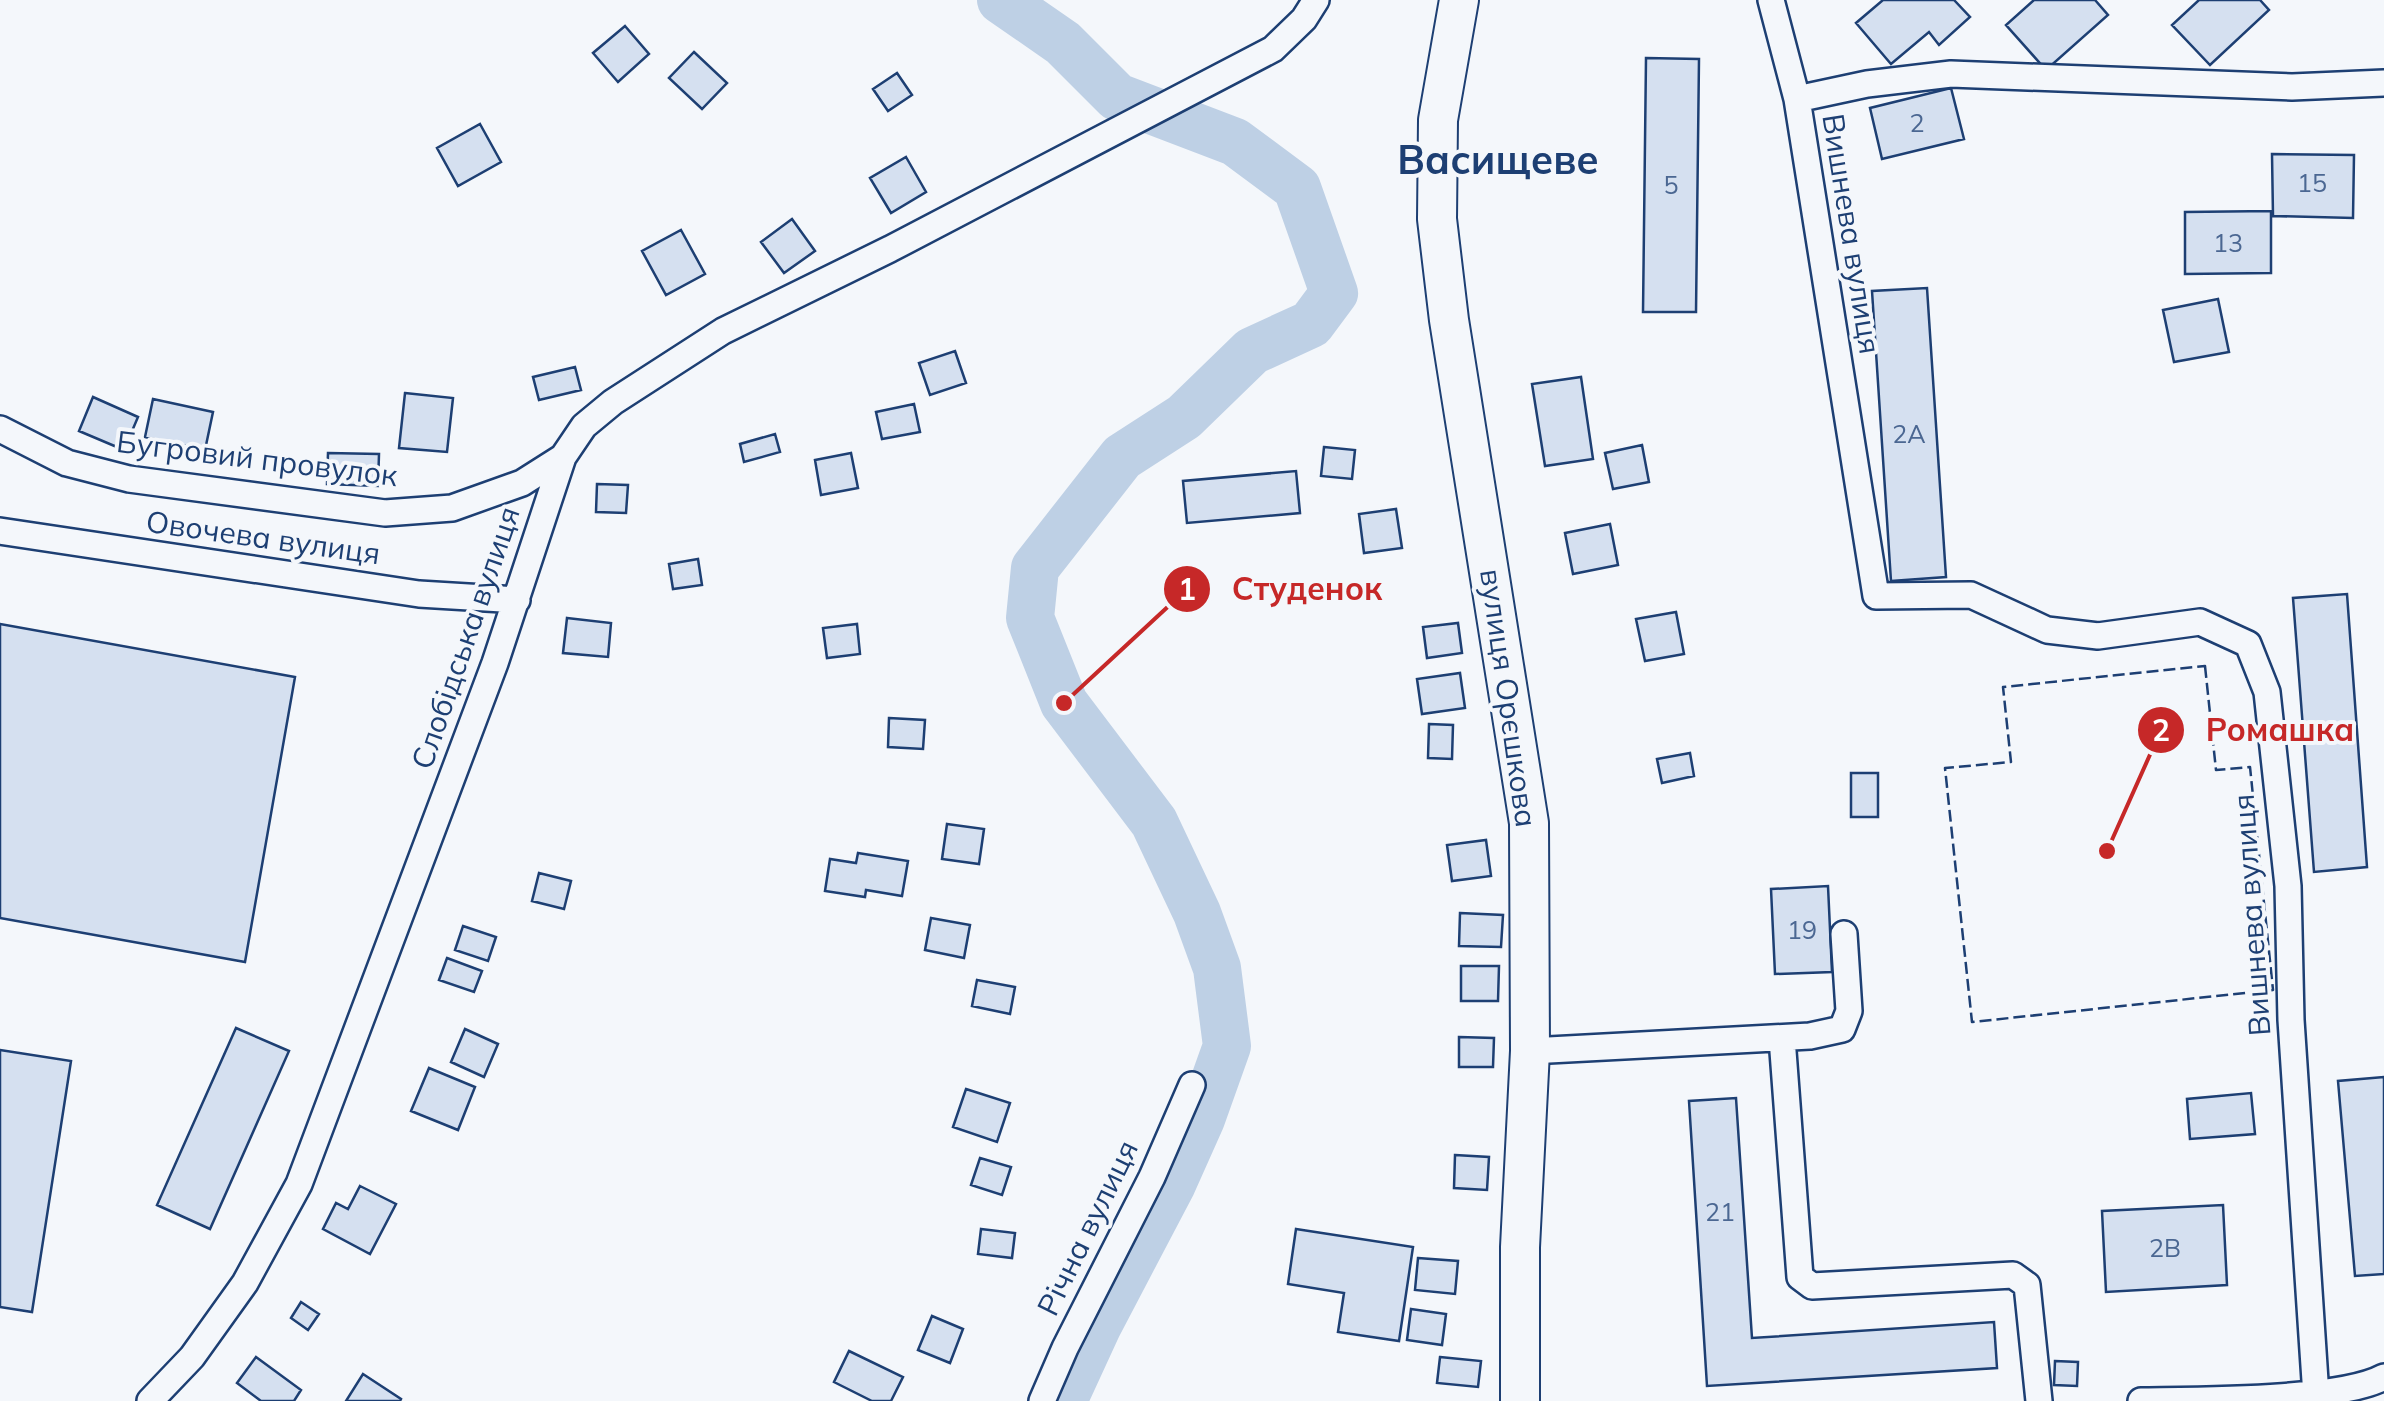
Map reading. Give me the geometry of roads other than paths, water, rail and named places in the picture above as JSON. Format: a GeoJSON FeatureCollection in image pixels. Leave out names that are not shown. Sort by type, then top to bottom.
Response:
{"type":"FeatureCollection","features":[{"type":"Feature","properties":{"kind":"main road","name":"вулиця Орєшкова"},"geometry":{"type":"LineString","coordinates":[[1459,0],[1438,120],[1437,219],[1449,320],[1529,822],[1530,1051],[1520,1247],[1520,1401]]}},
{"type":"Feature","properties":{"kind":"street","name":"Слобідська вулиця"},"geometry":{"type":"LineString","coordinates":[[150,1401],[192,1357],[245,1283],[299,1184],[517,600],[563,457],[584,426],[613,402],[723,332],[1273,48],[1304,19],[1316,0]]}},
{"type":"Feature","properties":{"kind":"street","name":"Вишнева вулиця"},"geometry":{"type":"LineString","coordinates":[[1771,0],[1796,99],[1876,596],[1972,595],[2047,630],[2098,636],[2200,622],[2248,644],[2267,692],[2288,886],[2291,1020],[2316,1396]]}},
{"type":"Feature","properties":{"kind":"street"},"geometry":{"type":"LineString","coordinates":[[1796,99],[1867,84],[1951,74],[2292,87],[2384,83]]}},
{"type":"Feature","properties":{"kind":"street","name":"Бугровий провулок"},"geometry":{"type":"LineString","coordinates":[[0,429],[67,463],[129,479],[384,513],[452,508],[522,483],[563,457]]}},
{"type":"Feature","properties":{"kind":"street","name":"Овочева вулиця"},"geometry":{"type":"LineString","coordinates":[[0,531],[419,594],[517,600]]}},
{"type":"Feature","properties":{"kind":"street"},"geometry":{"type":"LineString","coordinates":[[1530,1051],[1782,1038],[1842,1029],[1849,1010],[1844,934]]}},
{"type":"Feature","properties":{"kind":"street"},"geometry":{"type":"LineString","coordinates":[[1782,1038],[1800,1278],[1812,1286],[2013,1275],[2027,1285],[2038,1401]]}},
{"type":"Feature","properties":{"kind":"street","name":"Річна вулиця"},"geometry":{"type":"LineString","coordinates":[[1042,1401],[1152,1178],[1192,1085]]}},
{"type":"Feature","properties":{"kind":"street"},"geometry":{"type":"LineString","coordinates":[[2141,1401],[2358,1395],[2384,1378]]}},
{"type":"Feature","properties":{"kind":"waterway"},"geometry":{"type":"LineString","coordinates":[[1001,0],[1063,43],[1117,97],[1235,142],[1297,188],[1334,293],[1311,324],[1252,351],[1184,417],[1122,457],[1035,568],[1030,618],[1064,703],[1154,822],[1197,913],[1217,968],[1227,1046],[1172,1184],[1063,1401]]}},
{"type":"Feature","properties":{"kind":"place","name":"Студенок"},"geometry":{"type":"Point","coordinates":[1064,703]}},
{"type":"Feature","properties":{"kind":"place","name":"Ромашка"},"geometry":{"type":"Point","coordinates":[2107,851]}},
{"type":"Feature","properties":{"kind":"district","name":"Васищеве"},"geometry":{"type":"Point","coordinates":[1498,160]}}]}
